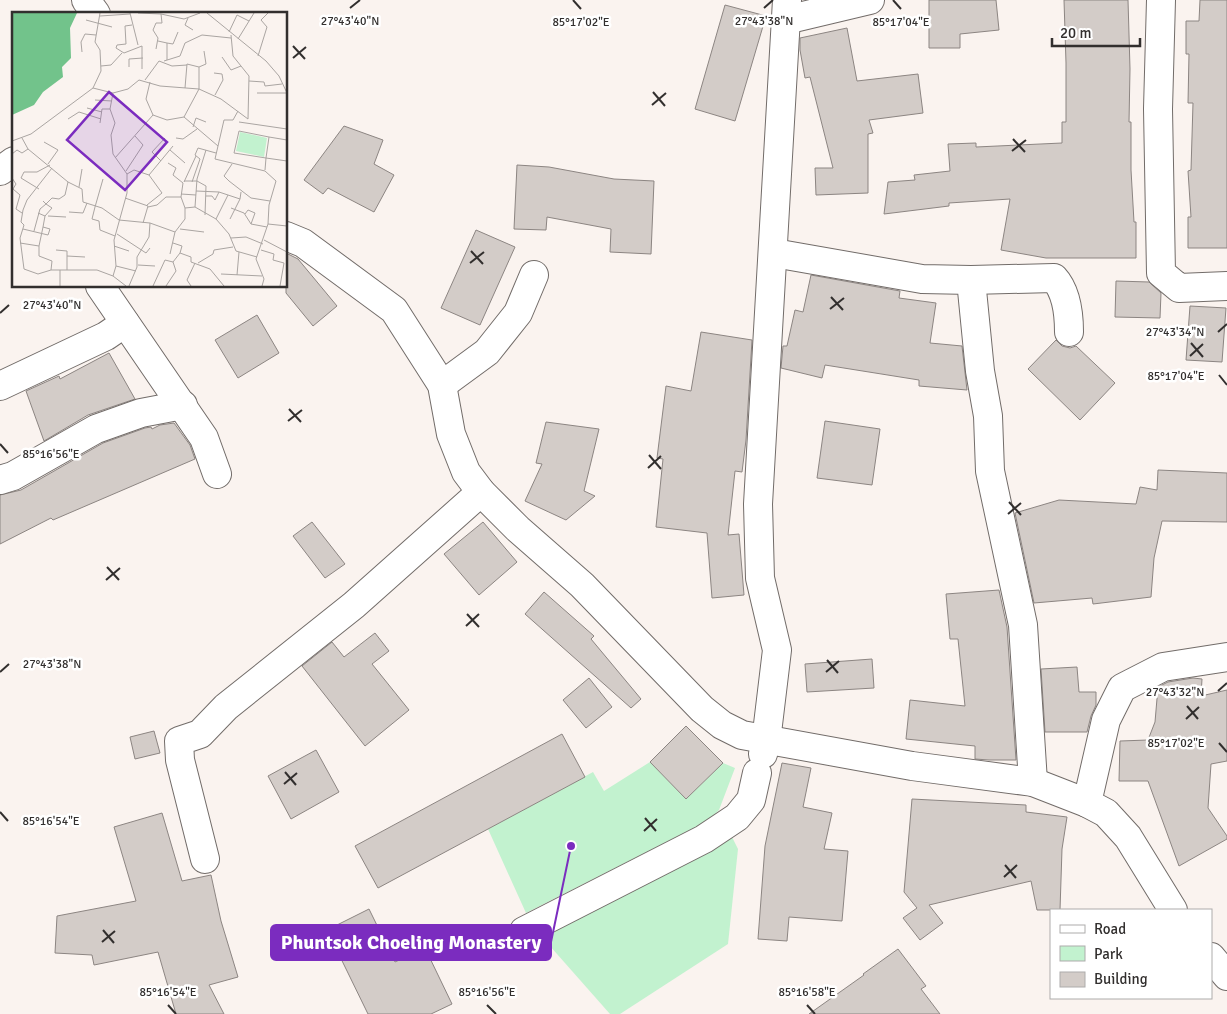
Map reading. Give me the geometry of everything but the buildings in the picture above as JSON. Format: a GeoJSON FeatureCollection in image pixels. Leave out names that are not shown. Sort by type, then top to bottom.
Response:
{"type":"FeatureCollection","features":[{"type":"Feature","properties":{"kind":"street"},"geometry":{"type":"LineString","coordinates":[[86,0],[95,12]]}},
{"type":"Feature","properties":{"kind":"street"},"geometry":{"type":"LineString","coordinates":[[524,932],[704,839],[738,817],[751,800],[762,756],[777,650],[760,578],[758,504],[787,10],[870,0]]}},
{"type":"Feature","properties":{"kind":"street"},"geometry":{"type":"LineString","coordinates":[[1161,0],[1158,109],[1161,273],[1179,288],[1227,286]]}},
{"type":"Feature","properties":{"kind":"street"},"geometry":{"type":"LineString","coordinates":[[0,171],[12,162]]}},
{"type":"Feature","properties":{"kind":"street"},"geometry":{"type":"LineString","coordinates":[[288,237],[303,243],[394,310],[442,384],[451,434],[466,472],[481,492],[518,529],[582,585],[702,709],[722,725],[742,735],[762,756],[912,766],[1033,782],[1087,803],[1106,813],[1128,838],[1173,909]]}},
{"type":"Feature","properties":{"kind":"street"},"geometry":{"type":"LineString","coordinates":[[774,253],[922,279],[1054,278],[1061,286],[1070,332]]}},
{"type":"Feature","properties":{"kind":"street"},"geometry":{"type":"LineString","coordinates":[[442,384],[487,352],[518,313],[534,275]]}},
{"type":"Feature","properties":{"kind":"street"},"geometry":{"type":"LineString","coordinates":[[971,280],[980,371],[988,416],[990,471],[1023,625],[1033,782]]}},
{"type":"Feature","properties":{"kind":"street"},"geometry":{"type":"LineString","coordinates":[[101,288],[204,438],[217,474]]}},
{"type":"Feature","properties":{"kind":"street"},"geometry":{"type":"LineString","coordinates":[[0,386],[106,336],[125,323]]}},
{"type":"Feature","properties":{"kind":"street"},"geometry":{"type":"LineString","coordinates":[[0,480],[14,476],[96,429],[141,413],[183,405]]}},
{"type":"Feature","properties":{"kind":"street"},"geometry":{"type":"LineString","coordinates":[[205,859],[180,760],[179,740],[200,734],[226,707],[354,605],[481,492]]}},
{"type":"Feature","properties":{"kind":"street"},"geometry":{"type":"LineString","coordinates":[[1087,803],[1106,720],[1122,688],[1163,667],[1227,657]]}},
{"type":"Feature","properties":{"kind":"street"},"geometry":{"type":"LineString","coordinates":[[1212,958],[1227,976]]}},
{"type":"Feature","properties":{"kind":"green space"},"geometry":{"type":"Polygon","coordinates":[[[650,762],[686,799],[723,763],[735,768],[719,810],[708,821],[526,913],[488,829],[593,772],[604,791],[650,762]]]}},
{"type":"Feature","properties":{"kind":"green space"},"geometry":{"type":"Polygon","coordinates":[[[732,837],[738,849],[728,944],[620,1014],[610,1014],[542,937],[732,837]]]}},
{"type":"Feature","properties":{"kind":"place","name":"Phuntsok Choeling Monastery"},"geometry":{"type":"Point","coordinates":[571,846]}}]}
